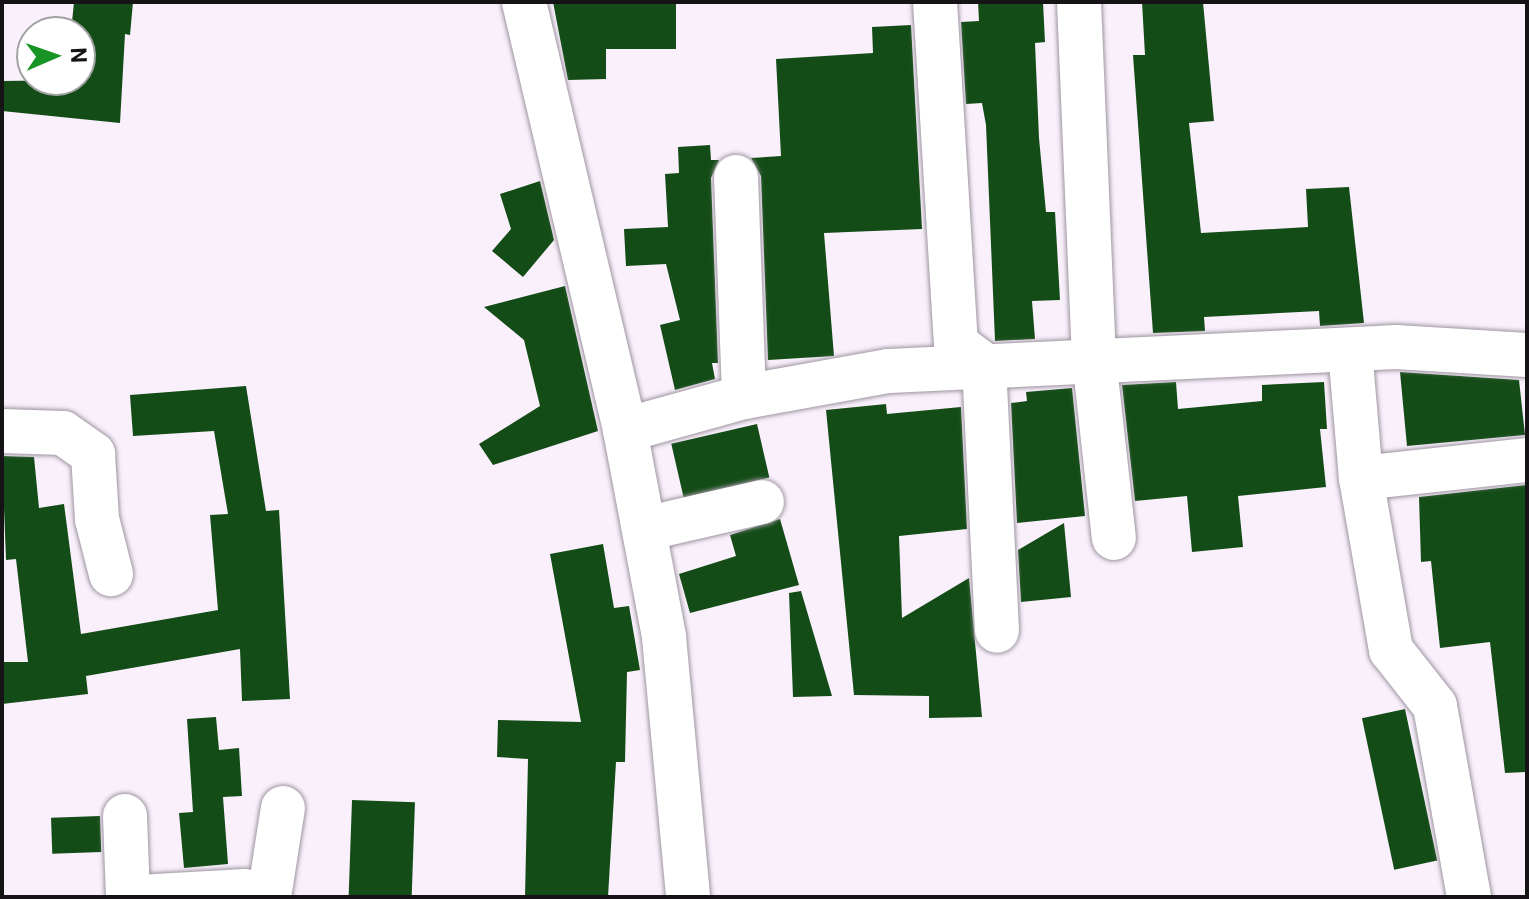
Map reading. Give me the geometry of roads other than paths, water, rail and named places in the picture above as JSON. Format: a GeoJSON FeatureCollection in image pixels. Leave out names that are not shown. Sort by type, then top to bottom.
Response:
{"type":"FeatureCollection","features":[{"type":"Feature","properties":{"kind":"street"},"geometry":{"type":"LineString","coordinates":[[524,2],[625,430],[664,637],[688,897]]}},
{"type":"Feature","properties":{"kind":"street"},"geometry":{"type":"LineString","coordinates":[[935,2],[956,344],[984,365]]}},
{"type":"Feature","properties":{"kind":"street"},"geometry":{"type":"LineString","coordinates":[[1079,2],[1094,358],[1114,538]]}},
{"type":"Feature","properties":{"kind":"street"},"geometry":{"type":"LineString","coordinates":[[736,177],[744,397]]}},
{"type":"Feature","properties":{"kind":"street"},"geometry":{"type":"LineString","coordinates":[[625,430],[744,397],[889,371],[1094,358],[1442,347],[1527,355]]}},
{"type":"Feature","properties":{"kind":"street"},"geometry":{"type":"LineString","coordinates":[[1350,350],[1361,478],[1391,650],[1435,706],[1469,897]]}},
{"type":"Feature","properties":{"kind":"street"},"geometry":{"type":"LineString","coordinates":[[984,365],[997,631]]}},
{"type":"Feature","properties":{"kind":"street"},"geometry":{"type":"LineString","coordinates":[[2,431],[63,433],[93,454],[97,519],[111,574]]}},
{"type":"Feature","properties":{"kind":"street"},"geometry":{"type":"LineString","coordinates":[[1361,478],[1527,460]]}},
{"type":"Feature","properties":{"kind":"street"},"geometry":{"type":"LineString","coordinates":[[644,529],[762,502]]}},
{"type":"Feature","properties":{"kind":"street"},"geometry":{"type":"LineString","coordinates":[[139,897],[257,894],[283,808]]}},
{"type":"Feature","properties":{"kind":"street"},"geometry":{"type":"LineString","coordinates":[[125,816],[128,897]]}}]}
